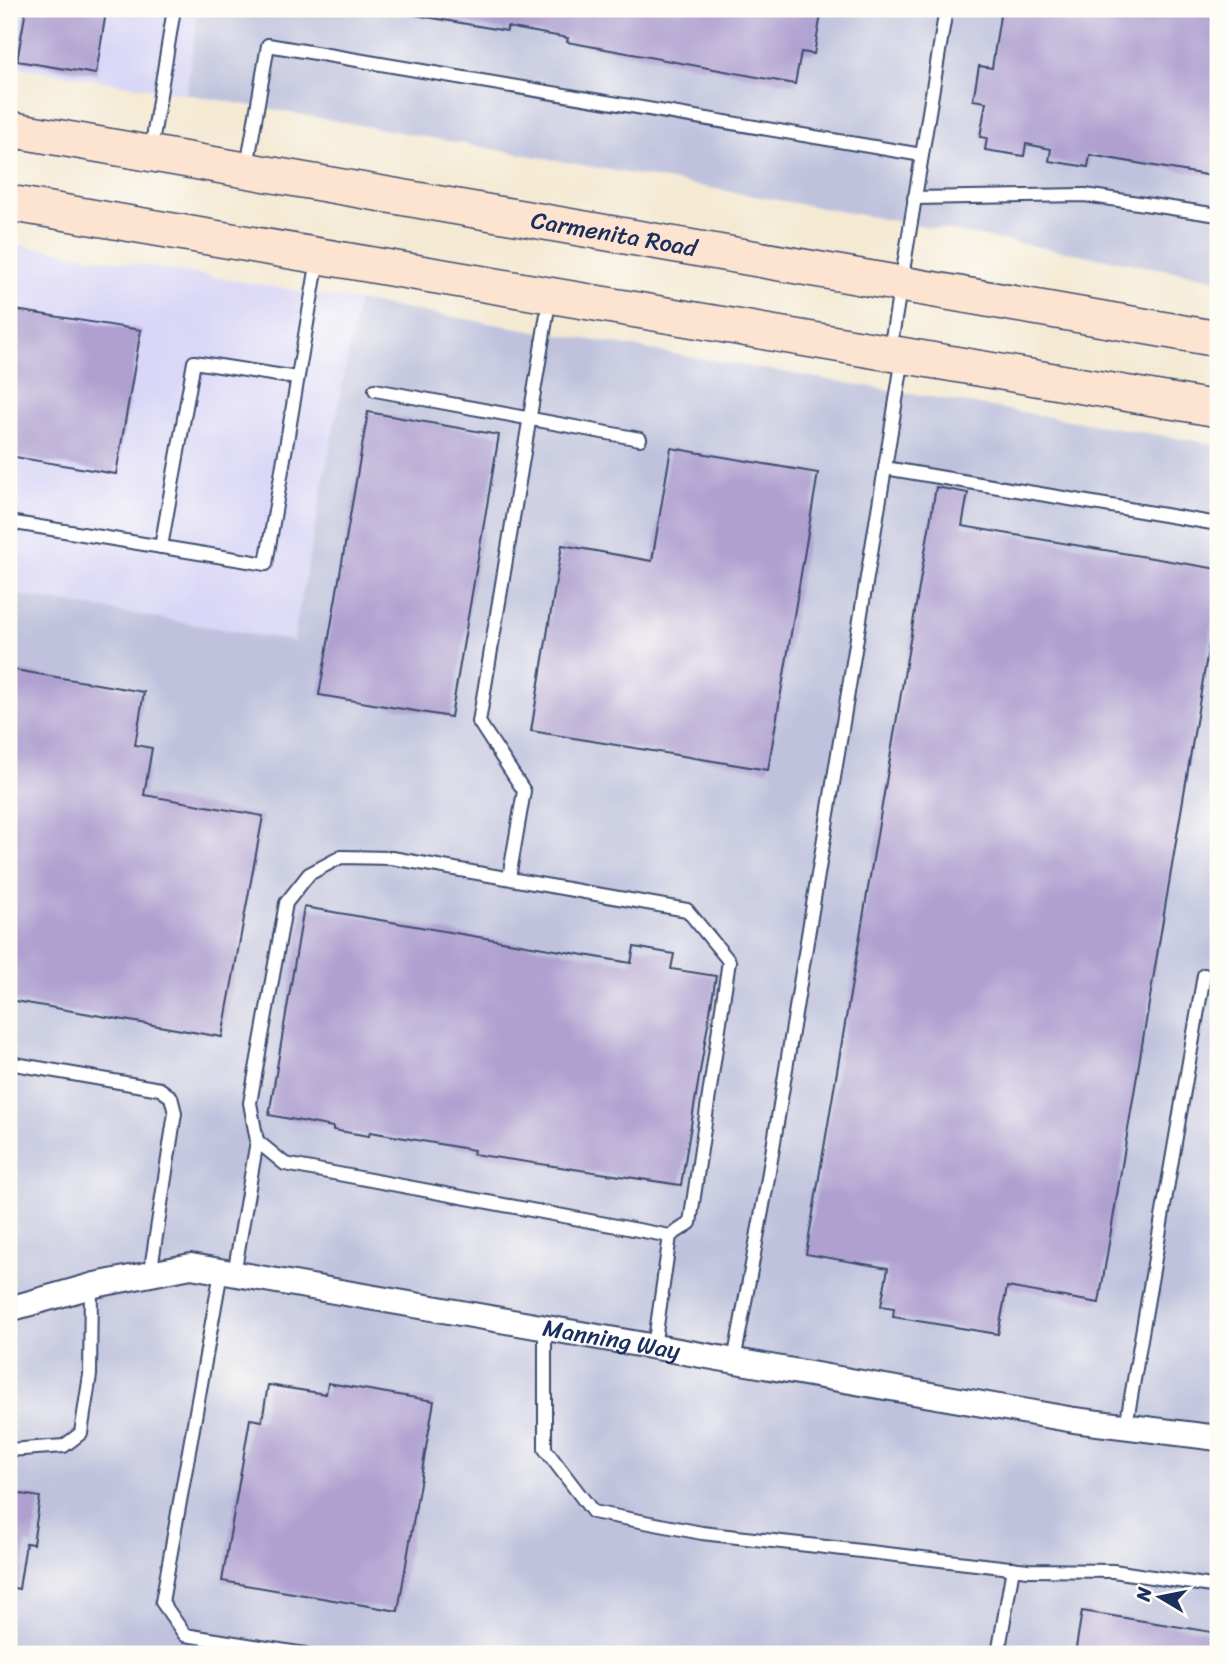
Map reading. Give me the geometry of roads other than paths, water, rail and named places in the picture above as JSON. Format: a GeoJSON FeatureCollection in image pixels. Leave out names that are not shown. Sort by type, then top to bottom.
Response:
{"type":"FeatureCollection","features":[{"type":"Feature","properties":{"kind":"main road","name":"Carmenita Road"},"geometry":{"type":"LineString","coordinates":[[9,130],[1218,339]]}},
{"type":"Feature","properties":{"kind":"main road"},"geometry":{"type":"LineString","coordinates":[[9,204],[1218,409]]}},
{"type":"Feature","properties":{"kind":"street","name":"Manning Way"},"geometry":{"type":"LineString","coordinates":[[9,1309],[91,1287],[191,1266],[734,1361],[1126,1426],[1218,1438]]}},
{"type":"Feature","properties":{"kind":"lane"},"geometry":{"type":"LineString","coordinates":[[151,154],[174,9]]}},
{"type":"Feature","properties":{"kind":"lane"},"geometry":{"type":"LineString","coordinates":[[734,1361],[767,1184],[885,468],[900,284],[946,9]]}},
{"type":"Feature","properties":{"kind":"lane"},"geometry":{"type":"LineString","coordinates":[[247,170],[268,45],[922,155]]}},
{"type":"Feature","properties":{"kind":"lane"},"geometry":{"type":"LineString","coordinates":[[914,198],[1085,195],[1218,215]]}},
{"type":"Feature","properties":{"kind":"lane"},"geometry":{"type":"LineString","coordinates":[[9,522],[266,564],[318,256]]}},
{"type":"Feature","properties":{"kind":"lane"},"geometry":{"type":"LineString","coordinates":[[509,878],[524,791],[479,722],[550,296]]}},
{"type":"Feature","properties":{"kind":"lane"},"geometry":{"type":"LineString","coordinates":[[161,547],[194,362],[297,378]]}},
{"type":"Feature","properties":{"kind":"lane"},"geometry":{"type":"LineString","coordinates":[[375,390],[640,439]]}},
{"type":"Feature","properties":{"kind":"lane"},"geometry":{"type":"LineString","coordinates":[[885,468],[1218,524]]}},
{"type":"Feature","properties":{"kind":"lane"},"geometry":{"type":"LineString","coordinates":[[257,1142],[285,1164],[670,1236],[690,1223],[729,961],[687,910],[392,858],[341,857],[309,874],[286,903],[250,1103],[257,1142],[162,1602],[185,1635],[305,1654]]}},
{"type":"Feature","properties":{"kind":"lane"},"geometry":{"type":"LineString","coordinates":[[1126,1426],[1204,975]]}},
{"type":"Feature","properties":{"kind":"lane"},"geometry":{"type":"LineString","coordinates":[[9,1063],[159,1088],[171,1097],[175,1113],[150,1275]]}},
{"type":"Feature","properties":{"kind":"lane"},"geometry":{"type":"LineString","coordinates":[[654,1347],[670,1236]]}},
{"type":"Feature","properties":{"kind":"lane"},"geometry":{"type":"LineString","coordinates":[[9,1450],[64,1446],[81,1433],[90,1375],[91,1287]]}},
{"type":"Feature","properties":{"kind":"lane"},"geometry":{"type":"LineString","coordinates":[[545,1328],[545,1449],[593,1512],[702,1532],[1013,1568],[1113,1571],[1218,1587]]}},
{"type":"Feature","properties":{"kind":"lane"},"geometry":{"type":"LineString","coordinates":[[998,1654],[1013,1568]]}}]}
